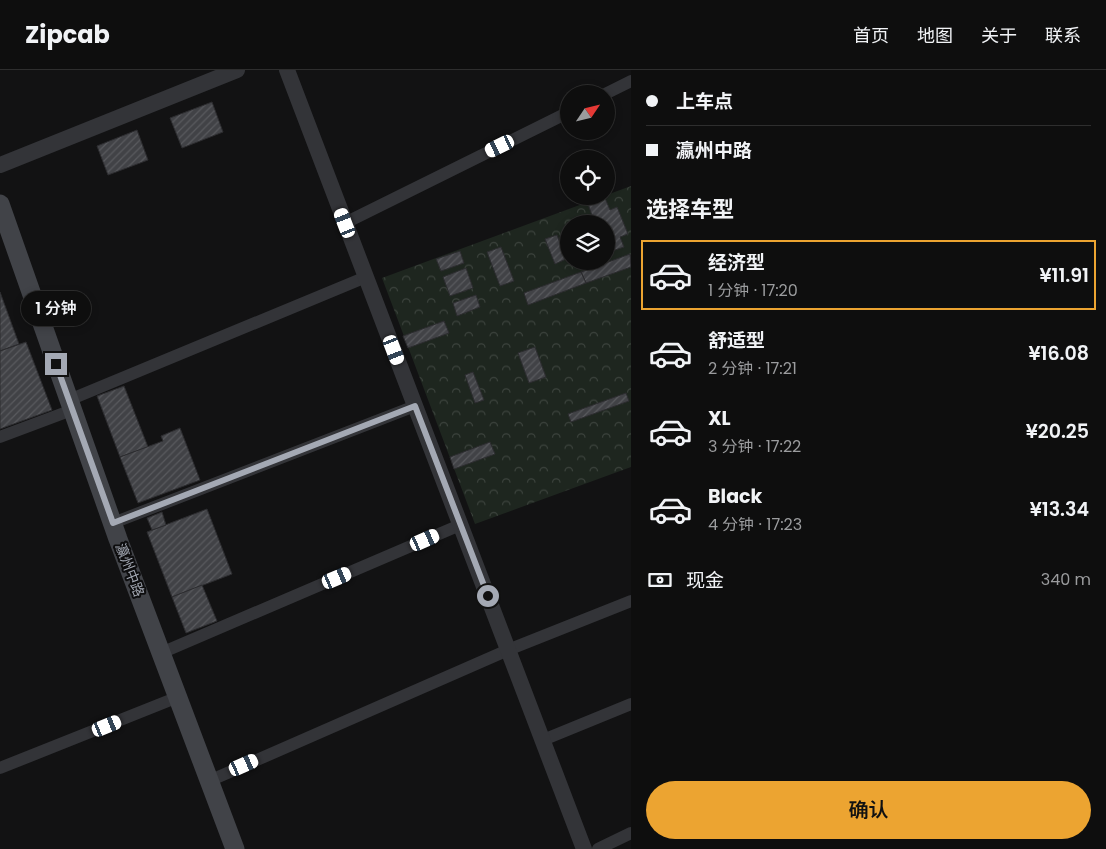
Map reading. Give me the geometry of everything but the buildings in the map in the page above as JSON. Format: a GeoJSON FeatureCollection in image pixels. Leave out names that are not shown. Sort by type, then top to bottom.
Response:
{"type":"FeatureCollection","features":[{"type":"Feature","properties":{"kind":"main road","name":"瀛州中路"},"geometry":{"type":"LineString","coordinates":[[0,204],[113,523],[235,849]]}},
{"type":"Feature","properties":{"kind":"street"},"geometry":{"type":"LineString","coordinates":[[0,165],[237,70]]}},
{"type":"Feature","properties":{"kind":"street"},"geometry":{"type":"LineString","coordinates":[[287,70],[584,849]]}},
{"type":"Feature","properties":{"kind":"street"},"geometry":{"type":"LineString","coordinates":[[615,89],[631,81]]}},
{"type":"Feature","properties":{"kind":"street"},"geometry":{"type":"LineString","coordinates":[[345,223],[560,116]]}},
{"type":"Feature","properties":{"kind":"street"},"geometry":{"type":"LineString","coordinates":[[0,437],[366,277]]}},
{"type":"Feature","properties":{"kind":"street"},"geometry":{"type":"LineString","coordinates":[[113,523],[415,406]]}},
{"type":"Feature","properties":{"kind":"street"},"geometry":{"type":"LineString","coordinates":[[161,653],[460,525]]}},
{"type":"Feature","properties":{"kind":"street"},"geometry":{"type":"LineString","coordinates":[[209,781],[508,650],[631,601]]}},
{"type":"Feature","properties":{"kind":"street"},"geometry":{"type":"LineString","coordinates":[[0,768],[178,697]]}},
{"type":"Feature","properties":{"kind":"street"},"geometry":{"type":"LineString","coordinates":[[543,740],[631,704]]}},
{"type":"Feature","properties":{"kind":"street"},"geometry":{"type":"LineString","coordinates":[[598,849],[631,833]]}},
{"type":"Feature","properties":{"kind":"green space"},"geometry":{"type":"Polygon","coordinates":[[[631,186],[631,467],[475,524],[382,278],[580,205],[615,205],[615,192],[631,186]]]}},
{"type":"Feature","properties":{"kind":"route"},"geometry":{"type":"LineString","coordinates":[[56,364],[113,523],[415,406],[488,596]]}}]}
